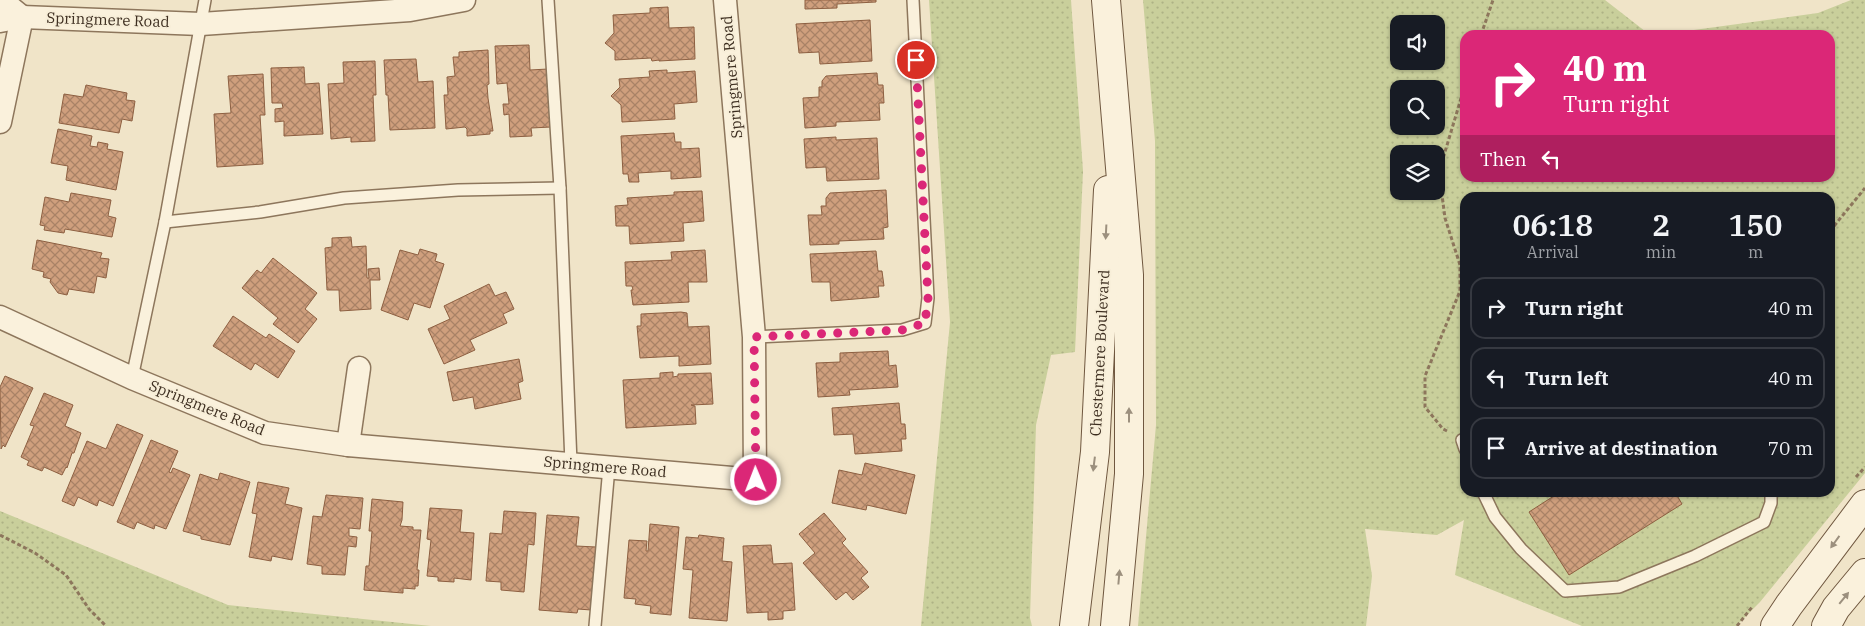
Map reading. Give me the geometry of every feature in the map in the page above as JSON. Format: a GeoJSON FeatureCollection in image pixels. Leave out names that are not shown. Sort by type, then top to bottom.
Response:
{"type":"FeatureCollection","features":[{"type":"Feature","properties":{"kind":"main road","name":"Chestermere Boulevard"},"geometry":{"type":"LineString","coordinates":[[1106,0],[1129,275],[1129,474],[1115,626]]}},
{"type":"Feature","properties":{"kind":"main road","name":"Chestermere Boulevard"},"geometry":{"type":"LineString","coordinates":[[1074,626],[1095,452],[1113,78]]}},
{"type":"Feature","properties":{"kind":"main road"},"geometry":{"type":"LineString","coordinates":[[1776,626],[1788,605],[1865,504]]}},
{"type":"Feature","properties":{"kind":"main road"},"geometry":{"type":"LineString","coordinates":[[1826,626],[1836,608],[1865,573]]}},
{"type":"Feature","properties":{"kind":"street"},"geometry":{"type":"LineString","coordinates":[[0,122],[22,17],[1,0]]}},
{"type":"Feature","properties":{"kind":"street","name":"Springmere Road"},"geometry":{"type":"LineString","coordinates":[[0,21],[22,17],[201,24],[410,10],[464,0]]}},
{"type":"Feature","properties":{"kind":"street","name":"Springmere Road"},"geometry":{"type":"LineString","coordinates":[[0,317],[132,378],[265,433],[348,445],[756,480],[754,337],[725,0]]}},
{"type":"Feature","properties":{"kind":"street"},"geometry":{"type":"LineString","coordinates":[[348,445],[358,368]]}},
{"type":"Feature","properties":{"kind":"lane"},"geometry":{"type":"LineString","coordinates":[[132,378],[165,222],[205,0]]}},
{"type":"Feature","properties":{"kind":"lane"},"geometry":{"type":"LineString","coordinates":[[548,0],[560,188],[571,463]]}},
{"type":"Feature","properties":{"kind":"lane"},"geometry":{"type":"LineString","coordinates":[[754,337],[902,330],[925,323],[928,298],[912,0]]}},
{"type":"Feature","properties":{"kind":"lane"},"geometry":{"type":"LineString","coordinates":[[165,222],[260,212],[344,198],[458,190],[560,188]]}},
{"type":"Feature","properties":{"kind":"lane"},"geometry":{"type":"LineString","coordinates":[[595,626],[609,467]]}},
{"type":"Feature","properties":{"kind":"lane"},"geometry":{"type":"LineString","coordinates":[[1485,497],[1495,517],[1521,549],[1564,591],[1619,587],[1695,556],[1764,522],[1771,503],[1771,497]]}},
{"type":"Feature","properties":{"kind":"path"},"geometry":{"type":"LineString","coordinates":[[1482,30],[1493,0]]}},
{"type":"Feature","properties":{"kind":"path"},"geometry":{"type":"LineString","coordinates":[[1460,102],[1439,172],[1445,218],[1460,265],[1460,291],[1425,376],[1425,407],[1443,429],[1460,442]]}},
{"type":"Feature","properties":{"kind":"path"},"geometry":{"type":"LineString","coordinates":[[1835,225],[1865,188]]}},
{"type":"Feature","properties":{"kind":"path"},"geometry":{"type":"LineString","coordinates":[[0,535],[35,553],[66,575],[89,609],[106,626]]}},
{"type":"Feature","properties":{"kind":"green space"},"geometry":{"type":"Polygon","coordinates":[[[929,0],[1071,0],[1083,171],[1075,352],[1051,355],[1036,425],[1030,618],[1032,626],[921,626],[950,322],[929,0]]]}},
{"type":"Feature","properties":{"kind":"green space"},"geometry":{"type":"Polygon","coordinates":[[[1143,0],[1605,0],[1644,30],[1460,30],[1460,182],[1835,182],[1835,30],[1694,30],[1818,13],[1851,0],[1865,0],[1865,473],[1760,602],[1736,626],[1582,626],[1455,575],[1464,520],[1437,535],[1365,529],[1372,576],[1366,626],[1138,626],[1156,425],[1155,141],[1143,0]]]}},
{"type":"Feature","properties":{"kind":"green space"},"geometry":{"type":"Polygon","coordinates":[[[0,511],[228,605],[431,626],[0,626],[0,511]]]}},
{"type":"Feature","properties":{"kind":"building"},"geometry":{"type":"Polygon","coordinates":[[[805,0],[876,0],[876,2],[837,4],[837,8],[805,9],[805,0]]]}},
{"type":"Feature","properties":{"kind":"building"},"geometry":{"type":"Polygon","coordinates":[[[668,7],[669,28],[694,27],[695,59],[652,61],[651,58],[615,60],[615,51],[605,43],[614,33],[613,15],[650,13],[650,8],[668,7]]]}},
{"type":"Feature","properties":{"kind":"building"},"geometry":{"type":"Polygon","coordinates":[[[870,20],[872,61],[820,64],[819,52],[799,53],[796,24],[870,20]]]}},
{"type":"Feature","properties":{"kind":"building"},"geometry":{"type":"Polygon","coordinates":[[[529,45],[530,70],[548,69],[551,127],[531,128],[532,136],[510,137],[509,114],[504,115],[503,104],[509,104],[507,83],[497,84],[495,46],[529,45]]]}},
{"type":"Feature","properties":{"kind":"building"},"geometry":{"type":"Polygon","coordinates":[[[488,50],[489,84],[487,85],[493,131],[490,131],[490,134],[467,136],[467,129],[465,127],[446,129],[444,95],[448,95],[447,77],[455,76],[453,57],[459,57],[459,52],[488,50]]]}},
{"type":"Feature","properties":{"kind":"building"},"geometry":{"type":"Polygon","coordinates":[[[416,59],[418,82],[433,81],[435,128],[390,130],[384,60],[416,59]]]}},
{"type":"Feature","properties":{"kind":"building"},"geometry":{"type":"Polygon","coordinates":[[[375,61],[376,95],[373,95],[375,141],[351,142],[351,137],[331,139],[328,84],[344,83],[343,62],[375,61]]]}},
{"type":"Feature","properties":{"kind":"building"},"geometry":{"type":"Polygon","coordinates":[[[304,67],[305,84],[319,83],[323,134],[284,136],[284,121],[275,122],[275,109],[283,108],[282,103],[272,103],[271,68],[304,67]]]}},
{"type":"Feature","properties":{"kind":"building"},"geometry":{"type":"Polygon","coordinates":[[[667,70],[667,73],[695,71],[697,102],[674,104],[675,119],[622,122],[621,105],[611,96],[620,87],[619,79],[650,77],[649,71],[667,70]]]}},
{"type":"Feature","properties":{"kind":"building"},"geometry":{"type":"Polygon","coordinates":[[[877,73],[878,85],[883,85],[884,103],[879,103],[880,120],[836,122],[836,126],[805,128],[803,98],[819,97],[819,87],[822,87],[822,81],[826,76],[877,73]]]}},
{"type":"Feature","properties":{"kind":"building"},"geometry":{"type":"Polygon","coordinates":[[[263,74],[265,115],[260,115],[263,164],[217,167],[214,114],[231,113],[228,76],[263,74]]]}},
{"type":"Feature","properties":{"kind":"building"},"geometry":{"type":"Polygon","coordinates":[[[86,85],[127,93],[126,100],[135,101],[132,121],[122,119],[119,133],[59,123],[64,94],[83,97],[86,85]]]}},
{"type":"Feature","properties":{"kind":"building"},"geometry":{"type":"Polygon","coordinates":[[[58,129],[92,136],[90,146],[97,147],[98,142],[108,144],[107,149],[123,152],[116,190],[66,180],[68,166],[51,163],[58,129]]]}},
{"type":"Feature","properties":{"kind":"building"},"geometry":{"type":"Polygon","coordinates":[[[674,133],[675,142],[681,142],[681,149],[699,148],[701,177],[671,179],[671,171],[638,173],[639,182],[629,182],[628,174],[623,174],[621,136],[674,133]]]}},
{"type":"Feature","properties":{"kind":"building"},"geometry":{"type":"Polygon","coordinates":[[[836,137],[836,140],[877,138],[879,179],[827,181],[826,167],[806,168],[804,139],[836,137]]]}},
{"type":"Feature","properties":{"kind":"building"},"geometry":{"type":"Polygon","coordinates":[[[886,190],[888,227],[883,228],[884,239],[839,241],[839,244],[810,245],[808,215],[822,215],[821,206],[826,206],[826,198],[830,193],[886,190]]]}},
{"type":"Feature","properties":{"kind":"building"},"geometry":{"type":"Polygon","coordinates":[[[702,191],[704,221],[683,223],[684,241],[630,244],[629,226],[616,226],[615,206],[628,205],[627,198],[674,195],[674,192],[702,191]]]}},
{"type":"Feature","properties":{"kind":"building"},"geometry":{"type":"Polygon","coordinates":[[[71,193],[111,200],[108,216],[116,218],[112,237],[65,229],[64,233],[44,230],[45,226],[40,225],[45,197],[69,202],[71,193]]]}},
{"type":"Feature","properties":{"kind":"building"},"geometry":{"type":"Polygon","coordinates":[[[351,237],[352,247],[366,246],[367,278],[369,278],[368,269],[379,268],[380,280],[370,280],[371,309],[340,311],[339,290],[327,290],[325,248],[332,247],[332,238],[351,237]]]}},
{"type":"Feature","properties":{"kind":"building"},"geometry":{"type":"Polygon","coordinates":[[[37,240],[102,253],[100,258],[109,259],[106,278],[97,276],[94,293],[69,289],[67,295],[58,293],[50,282],[51,279],[43,277],[44,272],[32,269],[37,240]]]}},
{"type":"Feature","properties":{"kind":"building"},"geometry":{"type":"Polygon","coordinates":[[[420,249],[437,254],[435,261],[444,264],[430,308],[414,303],[408,320],[381,310],[400,250],[418,255],[420,249]]]}},
{"type":"Feature","properties":{"kind":"building"},"geometry":{"type":"Polygon","coordinates":[[[705,250],[707,282],[688,282],[689,302],[633,305],[632,286],[626,286],[625,262],[672,260],[671,252],[705,250]]]}},
{"type":"Feature","properties":{"kind":"building"},"geometry":{"type":"Polygon","coordinates":[[[876,251],[878,271],[882,271],[884,286],[878,286],[879,297],[831,301],[830,282],[812,282],[810,254],[876,251]]]}},
{"type":"Feature","properties":{"kind":"building"},"geometry":{"type":"Polygon","coordinates":[[[273,258],[317,293],[305,309],[317,319],[298,343],[273,324],[278,318],[242,288],[257,270],[261,273],[273,258]]]}},
{"type":"Feature","properties":{"kind":"building"},"geometry":{"type":"Polygon","coordinates":[[[489,284],[495,296],[506,292],[514,309],[503,314],[507,323],[470,340],[475,350],[444,364],[428,329],[450,319],[444,306],[489,284]]]}},
{"type":"Feature","properties":{"kind":"building"},"geometry":{"type":"Polygon","coordinates":[[[687,313],[688,327],[709,326],[711,364],[679,366],[679,356],[640,358],[637,326],[641,326],[641,314],[687,313]]]}},
{"type":"Feature","properties":{"kind":"building"},"geometry":{"type":"Polygon","coordinates":[[[233,316],[266,338],[269,334],[295,351],[278,378],[255,363],[251,370],[213,346],[233,316]]]}},
{"type":"Feature","properties":{"kind":"building"},"geometry":{"type":"Polygon","coordinates":[[[888,351],[889,366],[896,365],[898,387],[849,390],[850,395],[818,397],[816,363],[840,362],[840,353],[888,351]]]}},
{"type":"Feature","properties":{"kind":"building"},"geometry":{"type":"Polygon","coordinates":[[[519,359],[523,381],[518,383],[521,399],[475,409],[473,397],[453,401],[447,372],[519,359]]]}},
{"type":"Feature","properties":{"kind":"building"},"geometry":{"type":"Polygon","coordinates":[[[673,372],[673,377],[678,376],[678,374],[711,373],[713,404],[691,405],[695,406],[696,424],[626,428],[623,380],[660,378],[660,373],[673,372]]]}},
{"type":"Feature","properties":{"kind":"building"},"geometry":{"type":"Polygon","coordinates":[[[5,376],[33,388],[5,447],[3,445],[1,449],[0,387],[5,376]]]}},
{"type":"Feature","properties":{"kind":"building"},"geometry":{"type":"Polygon","coordinates":[[[44,393],[73,405],[65,426],[81,433],[74,453],[72,453],[67,468],[62,475],[44,467],[42,471],[27,465],[29,461],[21,457],[34,426],[30,425],[44,393]]]}},
{"type":"Feature","properties":{"kind":"building"},"geometry":{"type":"Polygon","coordinates":[[[899,403],[901,424],[905,424],[906,439],[901,439],[902,451],[855,454],[853,434],[834,435],[832,408],[899,403]]]}},
{"type":"Feature","properties":{"kind":"building"},"geometry":{"type":"Polygon","coordinates":[[[117,424],[143,435],[113,506],[99,500],[97,506],[78,497],[74,506],[62,501],[87,441],[106,449],[117,424]]]}},
{"type":"Feature","properties":{"kind":"building"},"geometry":{"type":"Polygon","coordinates":[[[151,440],[178,451],[169,472],[171,473],[173,468],[190,475],[166,529],[155,525],[154,529],[137,522],[134,529],[117,522],[151,440]]]}},
{"type":"Feature","properties":{"kind":"building"},"geometry":{"type":"Polygon","coordinates":[[[865,463],[915,475],[906,514],[867,505],[866,510],[832,503],[839,470],[862,475],[865,463]]]}},
{"type":"Feature","properties":{"kind":"building"},"geometry":{"type":"Polygon","coordinates":[[[220,473],[250,482],[230,545],[201,539],[201,536],[183,531],[200,474],[218,480],[220,473]]]}},
{"type":"Feature","properties":{"kind":"building"},"geometry":{"type":"Polygon","coordinates":[[[258,482],[289,488],[285,504],[302,508],[292,560],[272,556],[271,561],[249,557],[257,514],[252,513],[258,482]]]}},
{"type":"Feature","properties":{"kind":"building"},"geometry":{"type":"Polygon","coordinates":[[[326,495],[363,498],[360,529],[349,528],[349,536],[357,537],[356,547],[348,546],[345,575],[322,574],[322,566],[307,564],[313,516],[322,517],[326,495]]]}},
{"type":"Feature","properties":{"kind":"building"},"geometry":{"type":"Polygon","coordinates":[[[1552,497],[1678,497],[1682,504],[1569,575],[1529,512],[1552,497]]]}},
{"type":"Feature","properties":{"kind":"building"},"geometry":{"type":"Polygon","coordinates":[[[372,499],[403,502],[400,526],[421,530],[417,570],[419,570],[418,586],[415,586],[415,589],[403,588],[403,593],[364,590],[366,566],[369,566],[372,531],[369,531],[372,499]]]}},
{"type":"Feature","properties":{"kind":"building"},"geometry":{"type":"Polygon","coordinates":[[[430,508],[462,510],[460,532],[474,533],[471,580],[454,578],[454,582],[438,581],[438,577],[427,576],[431,540],[427,539],[430,508]]]}},
{"type":"Feature","properties":{"kind":"building"},"geometry":{"type":"Polygon","coordinates":[[[504,511],[536,513],[534,545],[528,544],[524,592],[501,590],[501,582],[486,581],[490,533],[502,534],[504,511]]]}},
{"type":"Feature","properties":{"kind":"building"},"geometry":{"type":"Polygon","coordinates":[[[824,513],[846,539],[842,543],[868,572],[861,578],[869,587],[853,600],[846,592],[836,600],[803,563],[815,553],[799,534],[824,513]]]}},
{"type":"Feature","properties":{"kind":"building"},"geometry":{"type":"Polygon","coordinates":[[[547,515],[579,517],[576,546],[596,547],[591,610],[578,609],[577,613],[539,610],[547,515]]]}},
{"type":"Feature","properties":{"kind":"building"},"geometry":{"type":"Polygon","coordinates":[[[650,524],[679,527],[671,615],[650,613],[651,606],[635,604],[636,599],[624,598],[629,540],[647,541],[646,551],[648,551],[650,524]]]}},
{"type":"Feature","properties":{"kind":"building"},"geometry":{"type":"Polygon","coordinates":[[[699,535],[724,538],[722,561],[732,562],[727,621],[689,618],[693,570],[683,569],[686,537],[698,538],[699,535]]]}},
{"type":"Feature","properties":{"kind":"building"},"geometry":{"type":"Polygon","coordinates":[[[771,545],[773,564],[792,563],[795,610],[783,611],[783,619],[768,620],[768,612],[747,613],[743,546],[771,545]]]}},
{"type":"Feature","properties":{"kind":"route"},"geometry":{"type":"LineString","coordinates":[[756,480],[754,337],[902,330],[925,323],[928,298],[916,60]]}}]}
